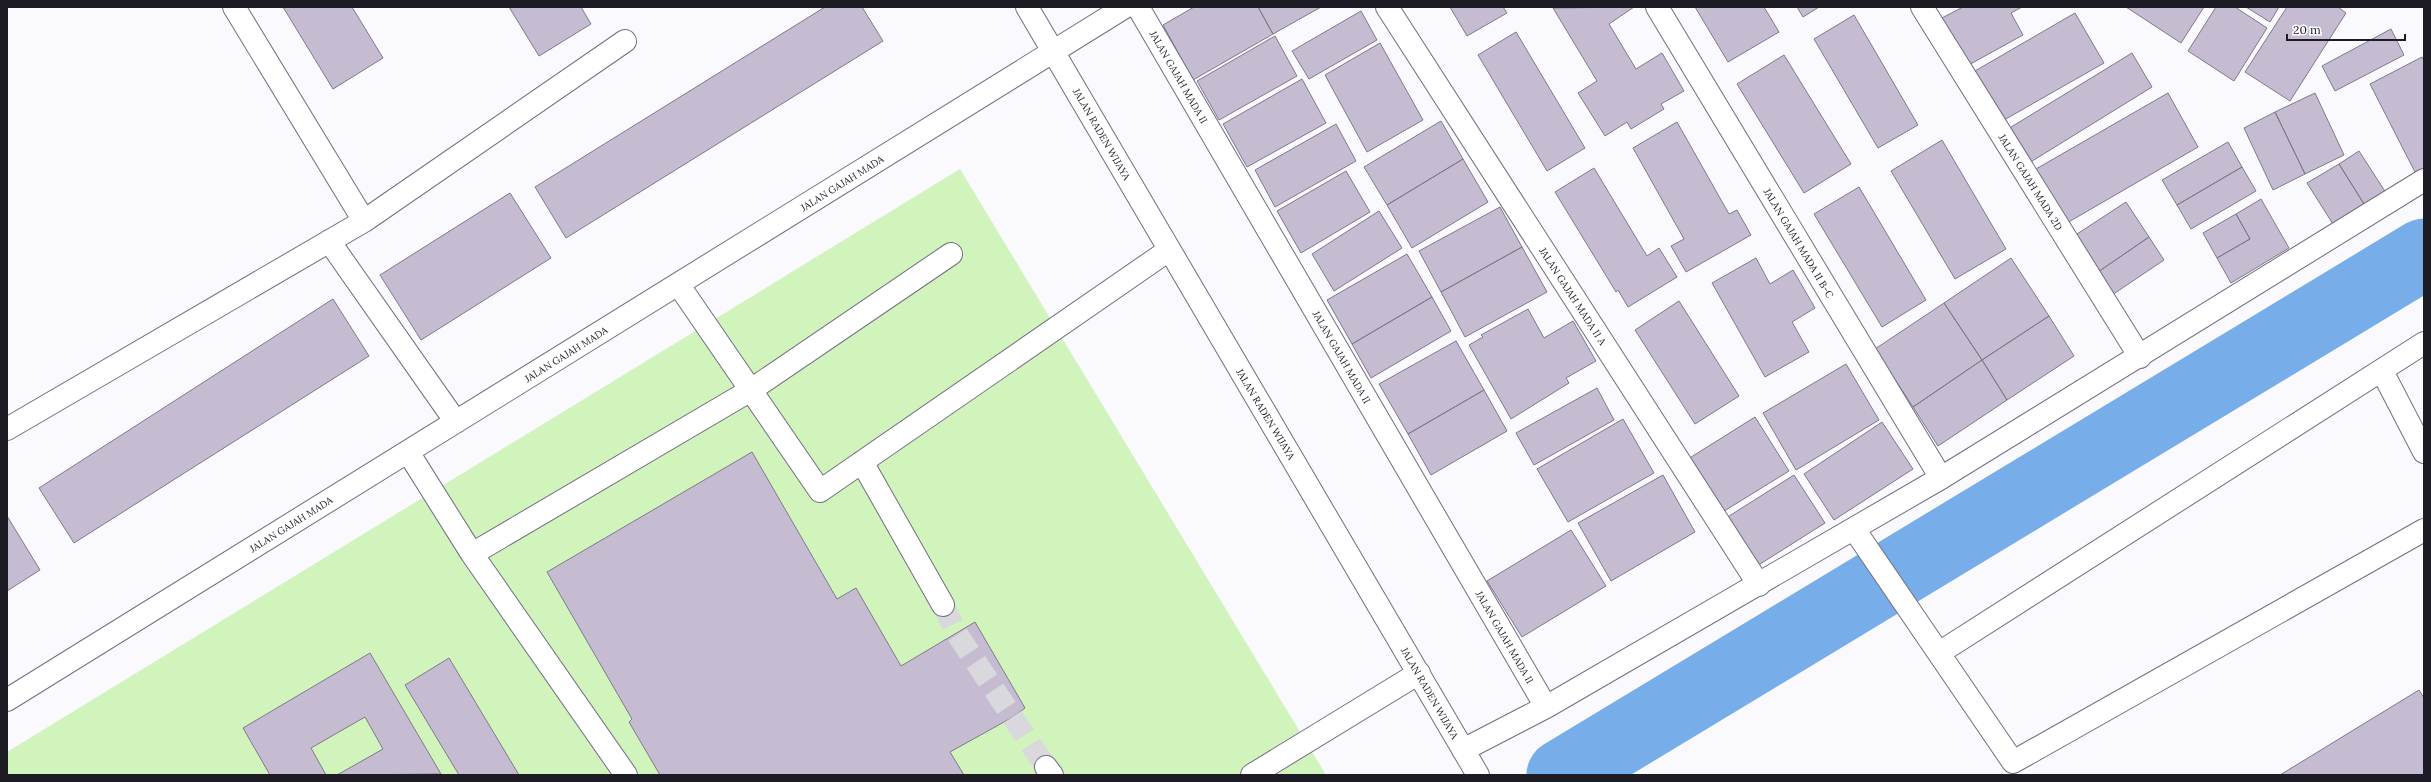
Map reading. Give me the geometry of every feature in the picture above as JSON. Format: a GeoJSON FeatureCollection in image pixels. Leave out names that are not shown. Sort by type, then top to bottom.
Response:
{"type":"FeatureCollection","features":[{"type":"Feature","properties":{"kind":"street"},"geometry":{"type":"LineString","coordinates":[[234,7],[364,221]]}},
{"type":"Feature","properties":{"kind":"street","name":"JALAN RADEN WIJAYA"},"geometry":{"type":"LineString","coordinates":[[1027,7],[1478,775]]}},
{"type":"Feature","properties":{"kind":"street","name":"JALAN GAJAH MADA"},"geometry":{"type":"LineString","coordinates":[[7,700],[1126,7]]}},
{"type":"Feature","properties":{"kind":"street","name":"JALAN GAJAH MADA II"},"geometry":{"type":"LineString","coordinates":[[1138,7],[1546,707]]}},
{"type":"Feature","properties":{"kind":"street","name":"JALAN GAJAH MADA II A"},"geometry":{"type":"LineString","coordinates":[[1387,7],[1760,585]]}},
{"type":"Feature","properties":{"kind":"street","name":"JALAN GAJAH MADA II B-C"},"geometry":{"type":"LineString","coordinates":[[1657,7],[1941,478]]}},
{"type":"Feature","properties":{"kind":"street","name":"JALAN GAJAH MADA 2D"},"geometry":{"type":"LineString","coordinates":[[1922,7],[2140,357]]}},
{"type":"Feature","properties":{"kind":"street"},"geometry":{"type":"LineString","coordinates":[[7,429],[364,221],[625,41]]}},
{"type":"Feature","properties":{"kind":"street"},"geometry":{"type":"LineString","coordinates":[[1464,750],[1546,707],[1760,585],[1941,478],[2140,357],[2424,180]]}},
{"type":"Feature","properties":{"kind":"street"},"geometry":{"type":"LineString","coordinates":[[330,241],[456,422]]}},
{"type":"Feature","properties":{"kind":"street"},"geometry":{"type":"LineString","coordinates":[[678,284],[820,491],[1169,250]]}},
{"type":"Feature","properties":{"kind":"street"},"geometry":{"type":"LineString","coordinates":[[472,554],[751,390],[951,254]]}},
{"type":"Feature","properties":{"kind":"street"},"geometry":{"type":"LineString","coordinates":[[1939,654],[2382,372],[2424,343]]}},
{"type":"Feature","properties":{"kind":"street"},"geometry":{"type":"LineString","coordinates":[[2382,372],[2424,452]]}},
{"type":"Feature","properties":{"kind":"street"},"geometry":{"type":"LineString","coordinates":[[408,452],[472,554],[626,775]]}},
{"type":"Feature","properties":{"kind":"street"},"geometry":{"type":"LineString","coordinates":[[862,462],[943,605]]}},
{"type":"Feature","properties":{"kind":"street"},"geometry":{"type":"LineString","coordinates":[[1854,529],[2014,762],[2424,530]]}},
{"type":"Feature","properties":{"kind":"street"},"geometry":{"type":"LineString","coordinates":[[1266,771],[1419,674]]}},
{"type":"Feature","properties":{"kind":"green space"},"geometry":{"type":"Polygon","coordinates":[[[960,169],[1326,775],[7,775],[7,752],[960,169]]]}},
{"type":"Feature","properties":{"kind":"building"},"geometry":{"type":"Polygon","coordinates":[[[283,7],[352,7],[383,58],[333,89],[283,7]]]}},
{"type":"Feature","properties":{"kind":"building"},"geometry":{"type":"Polygon","coordinates":[[[509,7],[581,7],[591,24],[539,56],[509,7]]]}},
{"type":"Feature","properties":{"kind":"building"},"geometry":{"type":"Polygon","coordinates":[[[825,7],[862,7],[883,41],[566,238],[535,187],[825,7]]]}},
{"type":"Feature","properties":{"kind":"building"},"geometry":{"type":"Polygon","coordinates":[[[1194,7],[1258,7],[1273,34],[1193,80],[1163,25],[1194,7]]]}},
{"type":"Feature","properties":{"kind":"building"},"geometry":{"type":"Polygon","coordinates":[[[1258,7],[1321,7],[1273,34],[1258,7]]]}},
{"type":"Feature","properties":{"kind":"building"},"geometry":{"type":"Polygon","coordinates":[[[1450,7],[1503,7],[1507,13],[1467,36],[1450,7]]]}},
{"type":"Feature","properties":{"kind":"building"},"geometry":{"type":"Polygon","coordinates":[[[1634,7],[1609,24],[1636,69],[1662,53],[1684,91],[1661,104],[1664,109],[1631,129],[1627,122],[1605,136],[1578,93],[1597,81],[1553,8],[1634,7]]]}},
{"type":"Feature","properties":{"kind":"building"},"geometry":{"type":"Polygon","coordinates":[[[1695,7],[1764,7],[1779,32],[1728,62],[1695,7]]]}},
{"type":"Feature","properties":{"kind":"building"},"geometry":{"type":"Polygon","coordinates":[[[1797,7],[1819,7],[1803,17],[1797,7]]]}},
{"type":"Feature","properties":{"kind":"building"},"geometry":{"type":"Polygon","coordinates":[[[1963,7],[2022,7],[2011,13],[2023,35],[1965,67],[1940,19],[1963,7]]]}},
{"type":"Feature","properties":{"kind":"building"},"geometry":{"type":"Polygon","coordinates":[[[2126,7],[2204,7],[2181,43],[2126,7]]]}},
{"type":"Feature","properties":{"kind":"building"},"geometry":{"type":"Polygon","coordinates":[[[2216,7],[2235,7],[2267,28],[2234,81],[2188,51],[2216,7]]]}},
{"type":"Feature","properties":{"kind":"building"},"geometry":{"type":"Polygon","coordinates":[[[2246,7],[2279,7],[2270,22],[2246,7]]]}},
{"type":"Feature","properties":{"kind":"building"},"geometry":{"type":"Polygon","coordinates":[[[2287,7],[2338,7],[2346,13],[2290,101],[2245,72],[2287,7]]]}},
{"type":"Feature","properties":{"kind":"building"},"geometry":{"type":"Polygon","coordinates":[[[1361,11],[1377,40],[1309,79],[1292,51],[1361,11]]]}},
{"type":"Feature","properties":{"kind":"building"},"geometry":{"type":"Polygon","coordinates":[[[2075,13],[2104,63],[1997,124],[1968,75],[2075,13]]]}},
{"type":"Feature","properties":{"kind":"building"},"geometry":{"type":"Polygon","coordinates":[[[1854,15],[1918,125],[1878,148],[1814,39],[1854,15]]]}},
{"type":"Feature","properties":{"kind":"building"},"geometry":{"type":"Polygon","coordinates":[[[2391,29],[2404,55],[2335,91],[2322,66],[2391,29]]]}},
{"type":"Feature","properties":{"kind":"building"},"geometry":{"type":"Polygon","coordinates":[[[1516,32],[1585,148],[1547,171],[1478,55],[1516,32]]]}},
{"type":"Feature","properties":{"kind":"building"},"geometry":{"type":"Polygon","coordinates":[[[1275,36],[1297,76],[1219,120],[1197,81],[1275,36]]]}},
{"type":"Feature","properties":{"kind":"building"},"geometry":{"type":"Polygon","coordinates":[[[1380,43],[1423,120],[1367,152],[1325,75],[1380,43]]]}},
{"type":"Feature","properties":{"kind":"building"},"geometry":{"type":"Polygon","coordinates":[[[2132,53],[2152,87],[2029,163],[2008,129],[2132,53]]]}},
{"type":"Feature","properties":{"kind":"building"},"geometry":{"type":"Polygon","coordinates":[[[1784,55],[1851,164],[1804,193],[1737,84],[1784,55]]]}},
{"type":"Feature","properties":{"kind":"building"},"geometry":{"type":"Polygon","coordinates":[[[2422,57],[2424,61],[2424,170],[2416,174],[2370,84],[2422,57]]]}},
{"type":"Feature","properties":{"kind":"building"},"geometry":{"type":"Polygon","coordinates":[[[1302,79],[1326,123],[1247,167],[1223,124],[1302,79]]]}},
{"type":"Feature","properties":{"kind":"building"},"geometry":{"type":"Polygon","coordinates":[[[2168,93],[2198,147],[2060,227],[2029,173],[2168,93]]]}},
{"type":"Feature","properties":{"kind":"building"},"geometry":{"type":"Polygon","coordinates":[[[2315,93],[2344,155],[2305,174],[2275,112],[2315,93]]]}},
{"type":"Feature","properties":{"kind":"building"},"geometry":{"type":"Polygon","coordinates":[[[2275,112],[2305,174],[2273,190],[2244,128],[2275,112]]]}},
{"type":"Feature","properties":{"kind":"building"},"geometry":{"type":"Polygon","coordinates":[[[1441,121],[1463,159],[1387,205],[1364,167],[1441,121]]]}},
{"type":"Feature","properties":{"kind":"building"},"geometry":{"type":"Polygon","coordinates":[[[1677,122],[1729,214],[1737,210],[1751,235],[1686,272],[1671,246],[1684,239],[1633,148],[1677,122]]]}},
{"type":"Feature","properties":{"kind":"building"},"geometry":{"type":"Polygon","coordinates":[[[1336,124],[1356,161],[1275,207],[1255,170],[1336,124]]]}},
{"type":"Feature","properties":{"kind":"building"},"geometry":{"type":"Polygon","coordinates":[[[1942,140],[2006,249],[1955,279],[1891,171],[1942,140]]]}},
{"type":"Feature","properties":{"kind":"building"},"geometry":{"type":"Polygon","coordinates":[[[2228,142],[2242,167],[2177,205],[2162,180],[2228,142]]]}},
{"type":"Feature","properties":{"kind":"building"},"geometry":{"type":"Polygon","coordinates":[[[2359,151],[2390,199],[2369,212],[2339,164],[2359,151]]]}},
{"type":"Feature","properties":{"kind":"building"},"geometry":{"type":"Polygon","coordinates":[[[1463,159],[1488,202],[1412,248],[1387,205],[1463,159]]]}},
{"type":"Feature","properties":{"kind":"building"},"geometry":{"type":"Polygon","coordinates":[[[2339,164],[2369,212],[2338,232],[2307,183],[2339,164]]]}},
{"type":"Feature","properties":{"kind":"building"},"geometry":{"type":"Polygon","coordinates":[[[2242,167],[2256,191],[2191,229],[2177,205],[2242,167]]]}},
{"type":"Feature","properties":{"kind":"building"},"geometry":{"type":"Polygon","coordinates":[[[1594,168],[1647,256],[1659,248],[1677,277],[1628,307],[1618,290],[1616,292],[1555,192],[1594,168]]]}},
{"type":"Feature","properties":{"kind":"building"},"geometry":{"type":"Polygon","coordinates":[[[1346,171],[1370,212],[1301,253],[1277,211],[1346,171]]]}},
{"type":"Feature","properties":{"kind":"building"},"geometry":{"type":"Polygon","coordinates":[[[1859,187],[1926,300],[1882,327],[1814,214],[1859,187]]]}},
{"type":"Feature","properties":{"kind":"building"},"geometry":{"type":"Polygon","coordinates":[[[510,193],[551,258],[421,340],[380,275],[510,193]]]}},
{"type":"Feature","properties":{"kind":"building"},"geometry":{"type":"Polygon","coordinates":[[[2261,199],[2289,248],[2231,283],[2217,258],[2250,239],[2236,214],[2261,199]]]}},
{"type":"Feature","properties":{"kind":"building"},"geometry":{"type":"Polygon","coordinates":[[[2126,202],[2149,237],[2098,272],[2074,236],[2126,202]]]}},
{"type":"Feature","properties":{"kind":"building"},"geometry":{"type":"Polygon","coordinates":[[[1500,207],[1522,247],[1441,292],[1419,251],[1500,207]]]}},
{"type":"Feature","properties":{"kind":"building"},"geometry":{"type":"Polygon","coordinates":[[[1379,211],[1402,248],[1334,291],[1312,254],[1379,211]]]}},
{"type":"Feature","properties":{"kind":"building"},"geometry":{"type":"Polygon","coordinates":[[[2236,214],[2250,239],[2217,258],[2203,233],[2236,214]]]}},
{"type":"Feature","properties":{"kind":"building"},"geometry":{"type":"Polygon","coordinates":[[[2149,237],[2164,260],[2112,295],[2098,272],[2149,237]]]}},
{"type":"Feature","properties":{"kind":"building"},"geometry":{"type":"Polygon","coordinates":[[[1522,247],[1547,292],[1465,337],[1441,292],[1522,247]]]}},
{"type":"Feature","properties":{"kind":"building"},"geometry":{"type":"Polygon","coordinates":[[[1407,254],[1432,297],[1352,344],[1327,300],[1407,254]]]}},
{"type":"Feature","properties":{"kind":"building"},"geometry":{"type":"Polygon","coordinates":[[[1756,258],[1770,284],[1793,270],[1815,308],[1792,322],[1809,352],[1765,377],[1712,283],[1756,258]]]}},
{"type":"Feature","properties":{"kind":"building"},"geometry":{"type":"Polygon","coordinates":[[[2011,258],[2049,316],[1982,360],[1944,303],[2011,258]]]}},
{"type":"Feature","properties":{"kind":"building"},"geometry":{"type":"Polygon","coordinates":[[[1432,297],[1451,331],[1371,378],[1352,344],[1432,297]]]}},
{"type":"Feature","properties":{"kind":"building"},"geometry":{"type":"Polygon","coordinates":[[[333,299],[369,356],[74,543],[39,488],[333,299]]]}},
{"type":"Feature","properties":{"kind":"building"},"geometry":{"type":"Polygon","coordinates":[[[1679,301],[1739,396],[1695,424],[1635,330],[1679,301]]]}},
{"type":"Feature","properties":{"kind":"building"},"geometry":{"type":"Polygon","coordinates":[[[1944,303],[1982,360],[1913,407],[1875,349],[1944,303]]]}},
{"type":"Feature","properties":{"kind":"building"},"geometry":{"type":"Polygon","coordinates":[[[1528,309],[1544,338],[1573,321],[1596,361],[1566,378],[1569,383],[1511,419],[1469,345],[1483,337],[1481,335],[1528,309]]]}},
{"type":"Feature","properties":{"kind":"building"},"geometry":{"type":"Polygon","coordinates":[[[2049,316],[2074,356],[2007,400],[1982,360],[2049,316]]]}},
{"type":"Feature","properties":{"kind":"building"},"geometry":{"type":"Polygon","coordinates":[[[1456,341],[1484,390],[1408,434],[1379,384],[1456,341]]]}},
{"type":"Feature","properties":{"kind":"building"},"geometry":{"type":"Polygon","coordinates":[[[1982,360],[2007,400],[1938,446],[1913,407],[1982,360]]]}},
{"type":"Feature","properties":{"kind":"building"},"geometry":{"type":"Polygon","coordinates":[[[1846,364],[1879,420],[1796,470],[1763,413],[1846,364]]]}},
{"type":"Feature","properties":{"kind":"building"},"geometry":{"type":"Polygon","coordinates":[[[1597,388],[1614,420],[1534,465],[1516,433],[1597,388]]]}},
{"type":"Feature","properties":{"kind":"building"},"geometry":{"type":"Polygon","coordinates":[[[1484,390],[1507,431],[1431,475],[1408,434],[1484,390]]]}},
{"type":"Feature","properties":{"kind":"building"},"geometry":{"type":"Polygon","coordinates":[[[1755,417],[1789,471],[1721,513],[1688,459],[1755,417]]]}},
{"type":"Feature","properties":{"kind":"building"},"geometry":{"type":"Polygon","coordinates":[[[1623,419],[1654,473],[1568,522],[1537,469],[1623,419]]]}},
{"type":"Feature","properties":{"kind":"building"},"geometry":{"type":"Polygon","coordinates":[[[1882,422],[1913,469],[1834,520],[1804,474],[1882,422]]]}},
{"type":"Feature","properties":{"kind":"building"},"geometry":{"type":"Polygon","coordinates":[[[752,452],[837,599],[856,588],[901,666],[975,622],[1025,708],[1013,717],[950,752],[964,775],[660,775],[629,722],[632,719],[547,572],[752,452]]]}},
{"type":"Feature","properties":{"kind":"building"},"geometry":{"type":"Polygon","coordinates":[[[1663,475],[1695,532],[1611,581],[1578,523],[1663,475]]]}},
{"type":"Feature","properties":{"kind":"building"},"geometry":{"type":"Polygon","coordinates":[[[1794,475],[1825,523],[1757,566],[1726,518],[1794,475]]]}},
{"type":"Feature","properties":{"kind":"building"},"geometry":{"type":"Polygon","coordinates":[[[7,516],[40,570],[7,591],[7,516]]]}},
{"type":"Feature","properties":{"kind":"building"},"geometry":{"type":"Polygon","coordinates":[[[1571,530],[1606,586],[1522,637],[1487,581],[1571,530]]]}},
{"type":"Feature","properties":{"kind":"building"},"geometry":{"type":"Polygon","coordinates":[[[370,653],[441,774],[337,775],[383,749],[365,717],[311,748],[326,775],[270,775],[243,728],[370,653]]]}},
{"type":"Feature","properties":{"kind":"building"},"geometry":{"type":"Polygon","coordinates":[[[449,658],[519,775],[459,775],[405,685],[449,658]]]}},
{"type":"Feature","properties":{"kind":"building"},"geometry":{"type":"Polygon","coordinates":[[[2419,690],[2424,698],[2424,775],[2280,775],[2419,690]]]}},
{"type":"Feature","properties":{"kind":"waterway"},"geometry":{"type":"LineString","coordinates":[[1562,775],[2424,254]]}},
{"type":"Feature","properties":{"kind":"tunnel"},"geometry":{"type":"LineString","coordinates":[[943,605],[957,634],[1046,767]]}}]}
